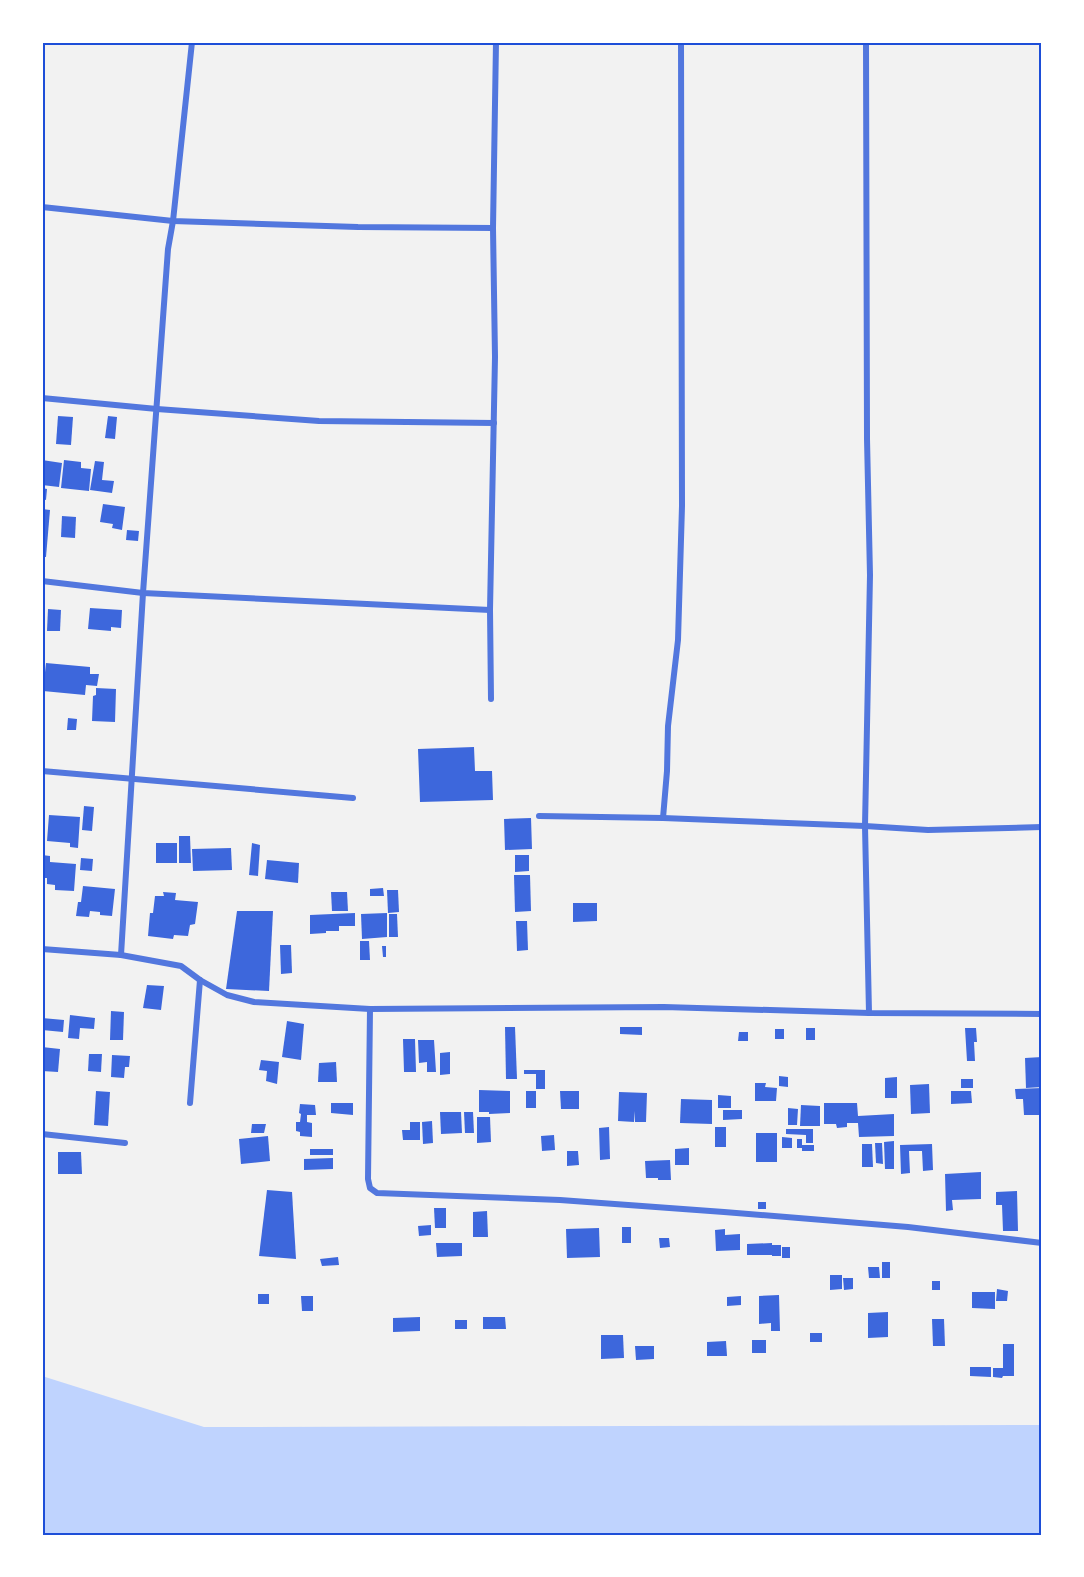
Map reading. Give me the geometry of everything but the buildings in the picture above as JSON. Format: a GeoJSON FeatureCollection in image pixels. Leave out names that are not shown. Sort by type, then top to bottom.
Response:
{"type":"FeatureCollection","features":[{"type":"Feature","properties":{"kind":"street"},"geometry":{"type":"LineString","coordinates":[[120,955],[168,249],[192,42]]}},
{"type":"Feature","properties":{"kind":"street"},"geometry":{"type":"LineString","coordinates":[[491,699],[496,42]]}},
{"type":"Feature","properties":{"kind":"street"},"geometry":{"type":"LineString","coordinates":[[663,818],[668,771],[668,726],[678,640],[682,506],[681,42]]}},
{"type":"Feature","properties":{"kind":"street"},"geometry":{"type":"LineString","coordinates":[[866,42],[867,439],[870,575],[865,826],[869,1013]]}},
{"type":"Feature","properties":{"kind":"street"},"geometry":{"type":"LineString","coordinates":[[42,207],[173,221],[358,227],[494,228]]}},
{"type":"Feature","properties":{"kind":"street"},"geometry":{"type":"LineString","coordinates":[[42,398],[319,421],[494,423]]}},
{"type":"Feature","properties":{"kind":"street"},"geometry":{"type":"LineString","coordinates":[[42,581],[143,593],[490,610]]}},
{"type":"Feature","properties":{"kind":"street"},"geometry":{"type":"LineString","coordinates":[[42,771],[353,798]]}},
{"type":"Feature","properties":{"kind":"street"},"geometry":{"type":"LineString","coordinates":[[539,816],[663,818],[928,830],[1042,827]]}},
{"type":"Feature","properties":{"kind":"street"},"geometry":{"type":"LineString","coordinates":[[42,949],[120,955],[180,966],[227,995],[254,1002],[370,1009],[664,1007],[869,1013],[1042,1014]]}},
{"type":"Feature","properties":{"kind":"street"},"geometry":{"type":"LineString","coordinates":[[190,1103],[200,980]]}},
{"type":"Feature","properties":{"kind":"street"},"geometry":{"type":"LineString","coordinates":[[370,1009],[368,1179],[370,1188],[378,1194],[560,1200],[689,1209],[908,1227],[1042,1243]]}},
{"type":"Feature","properties":{"kind":"street"},"geometry":{"type":"LineString","coordinates":[[42,1134],[125,1143]]}},
{"type":"Feature","properties":{"kind":"water"},"geometry":{"type":"Polygon","coordinates":[[[42,1376],[204,1427],[1042,1425],[1042,1535],[42,1535],[42,1376]]]}}]}
